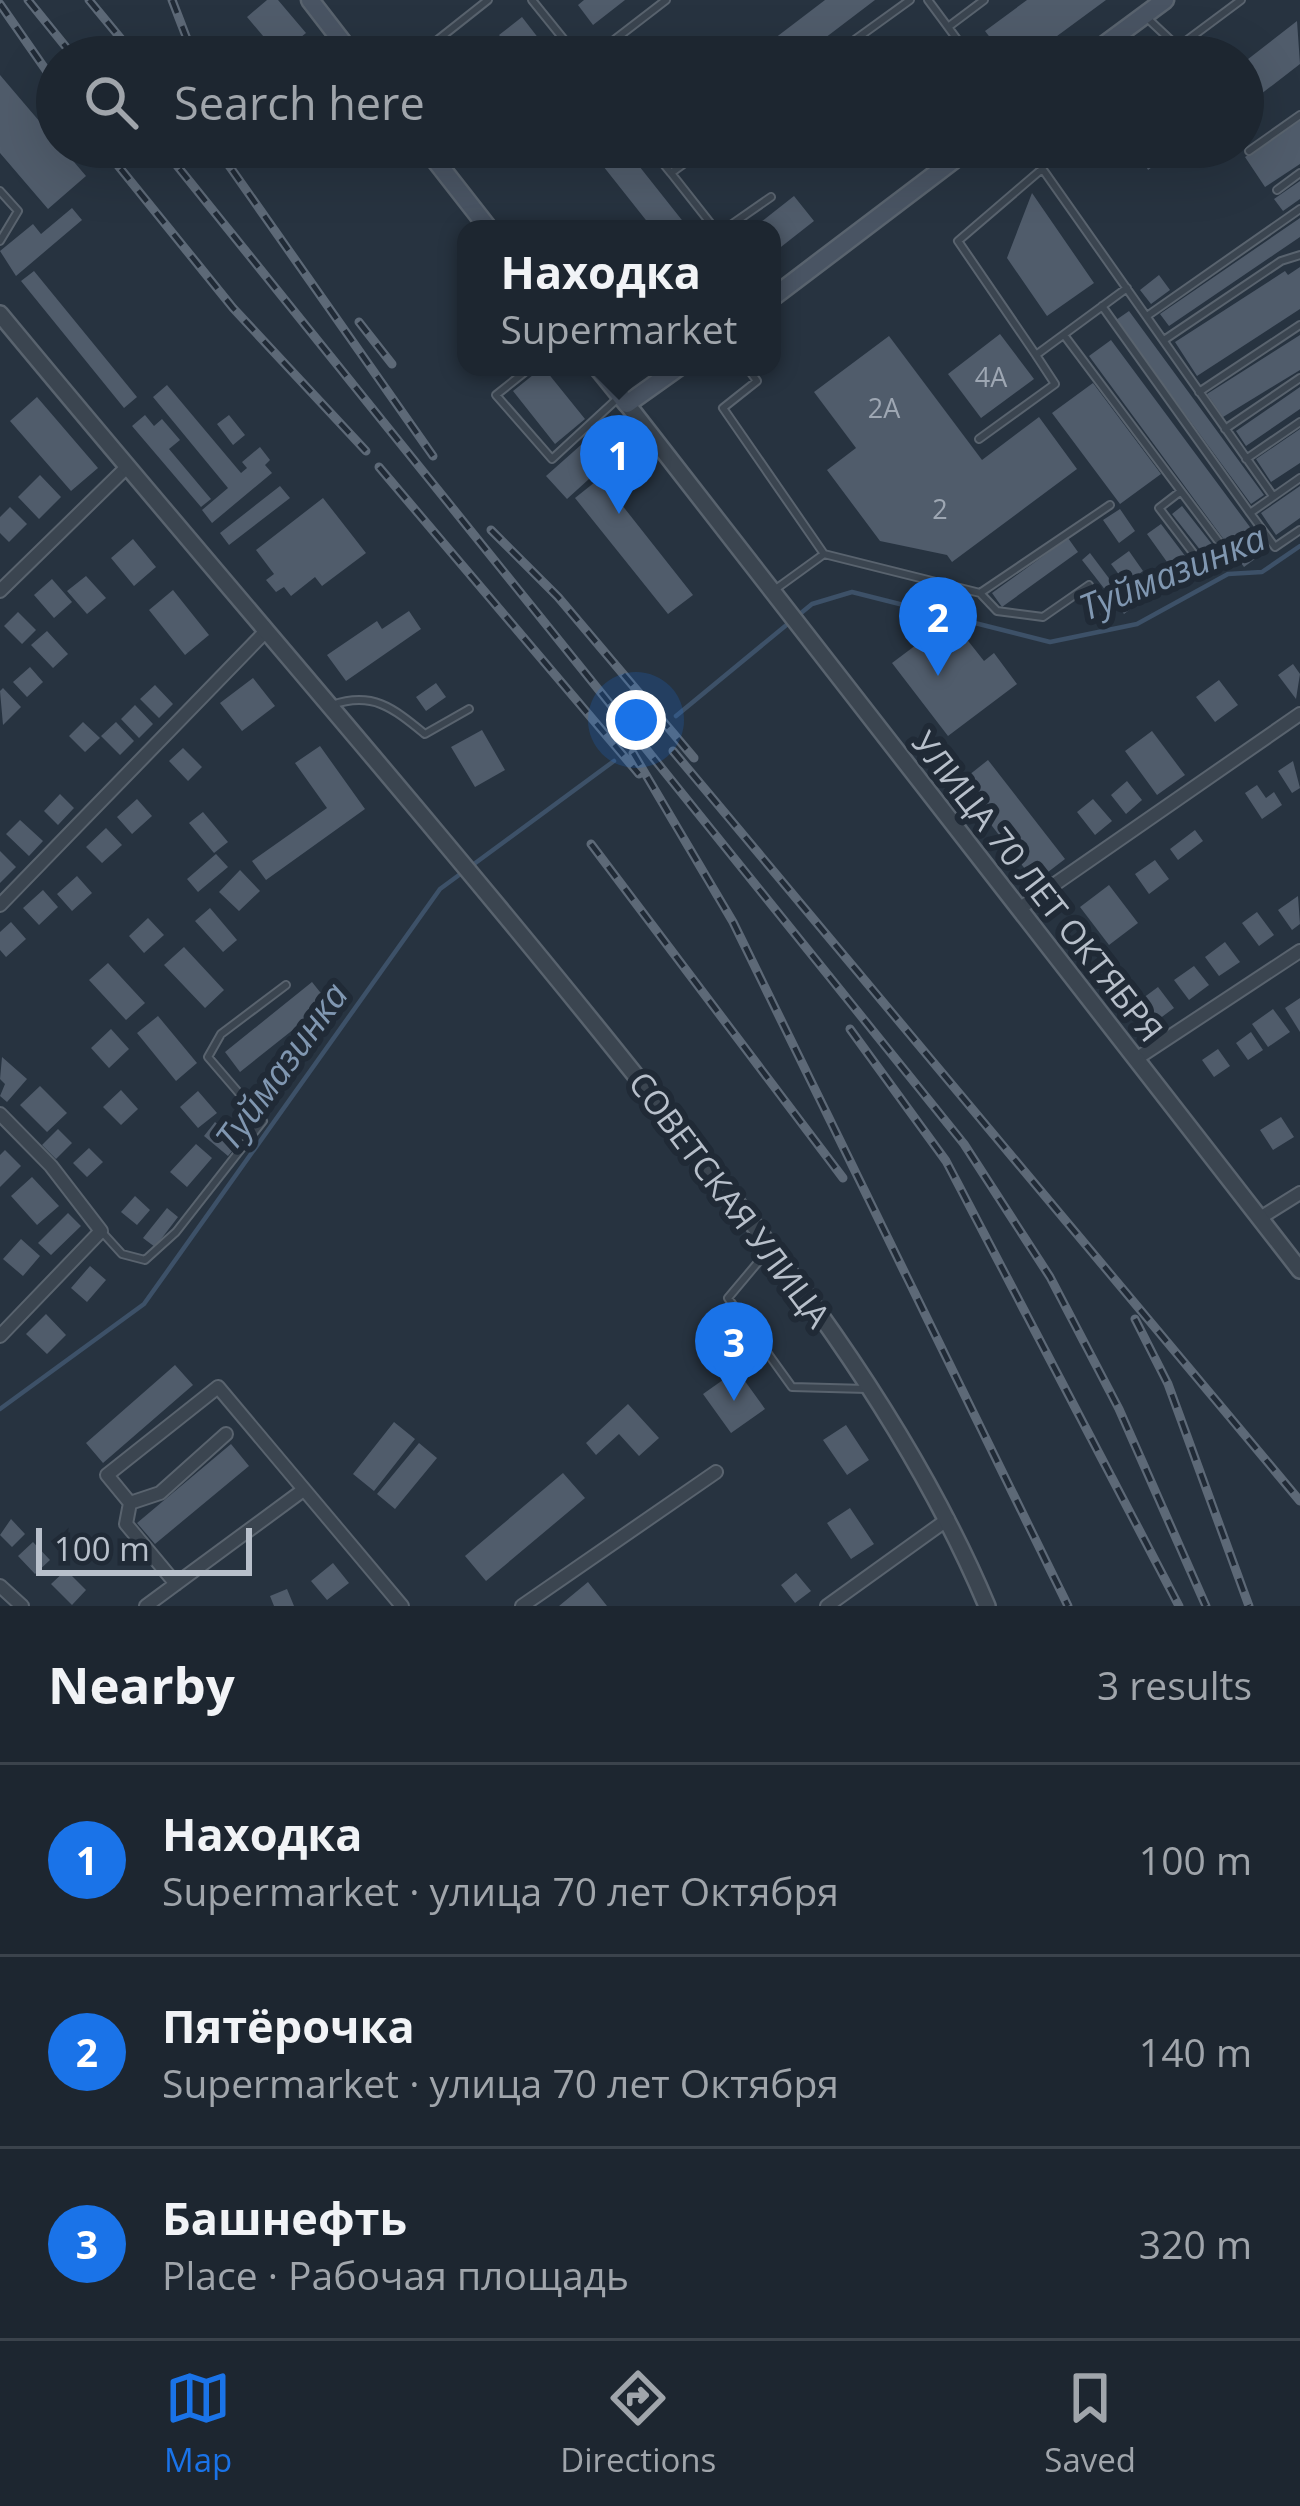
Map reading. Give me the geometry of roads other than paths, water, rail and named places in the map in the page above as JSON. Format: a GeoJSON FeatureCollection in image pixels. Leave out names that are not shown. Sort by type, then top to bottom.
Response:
{"type":"FeatureCollection","features":[{"type":"Feature","properties":{"kind":"main road"},"geometry":{"type":"LineString","coordinates":[[310,0],[338,36]]}},
{"type":"Feature","properties":{"kind":"main road"},"geometry":{"type":"LineString","coordinates":[[1115,36],[1165,0]]}},
{"type":"Feature","properties":{"kind":"main road"},"geometry":{"type":"LineString","coordinates":[[441,168],[482,220]]}},
{"type":"Feature","properties":{"kind":"main road"},"geometry":{"type":"LineString","coordinates":[[781,291],[943,168]]}},
{"type":"Feature","properties":{"kind":"main road","name":"УЛИЦА 70 ЛЕТ ОКТЯБРЯ"},"geometry":{"type":"LineString","coordinates":[[604,376],[623,400]]}},
{"type":"Feature","properties":{"kind":"main road"},"geometry":{"type":"LineString","coordinates":[[623,400],[664,376]]}},
{"type":"Feature","properties":{"kind":"street"},"geometry":{"type":"LineString","coordinates":[[0,314],[328,706]]}},
{"type":"Feature","properties":{"kind":"street","name":"УЛИЦА 70 ЛЕТ ОКТЯБРЯ"},"geometry":{"type":"LineString","coordinates":[[623,400],[1300,1270]]}},
{"type":"Feature","properties":{"kind":"street"},"geometry":{"type":"LineString","coordinates":[[0,591],[127,467]]}},
{"type":"Feature","properties":{"kind":"street"},"geometry":{"type":"LineString","coordinates":[[0,905],[266,631]]}},
{"type":"Feature","properties":{"kind":"street","name":"СОВЕТСКАЯ УЛИЦА"},"geometry":{"type":"LineString","coordinates":[[328,706],[476,877],[772,1245],[948,1519],[987,1606]]}},
{"type":"Feature","properties":{"kind":"street"},"geometry":{"type":"LineString","coordinates":[[1019,908],[1300,714]]}},
{"type":"Feature","properties":{"kind":"street"},"geometry":{"type":"LineString","coordinates":[[1136,1059],[1300,951]]}},
{"type":"Feature","properties":{"kind":"street"},"geometry":{"type":"LineString","coordinates":[[0,1114],[51,1166],[101,1231],[0,1336]]}},
{"type":"Feature","properties":{"kind":"street"},"geometry":{"type":"LineString","coordinates":[[1260,1218],[1300,1193]]}},
{"type":"Feature","properties":{"kind":"street"},"geometry":{"type":"LineString","coordinates":[[130,1503],[107,1475],[218,1387],[402,1606]]}},
{"type":"Feature","properties":{"kind":"street"},"geometry":{"type":"LineString","coordinates":[[130,1503],[160,1493],[226,1434]]}},
{"type":"Feature","properties":{"kind":"street"},"geometry":{"type":"LineString","coordinates":[[522,1606],[716,1472]]}},
{"type":"Feature","properties":{"kind":"street"},"geometry":{"type":"LineString","coordinates":[[146,1606],[302,1491]]}},
{"type":"Feature","properties":{"kind":"street"},"geometry":{"type":"LineString","coordinates":[[130,1503],[126,1524],[176,1584]]}},
{"type":"Feature","properties":{"kind":"street"},"geometry":{"type":"LineString","coordinates":[[827,1606],[948,1519]]}},
{"type":"Feature","properties":{"kind":"street"},"geometry":{"type":"LineString","coordinates":[[0,1586],[22,1606]]}},
{"type":"Feature","properties":{"kind":"lane"},"geometry":{"type":"LineString","coordinates":[[443,36],[488,0]]}},
{"type":"Feature","properties":{"kind":"lane"},"geometry":{"type":"LineString","coordinates":[[532,0],[561,36]]}},
{"type":"Feature","properties":{"kind":"lane"},"geometry":{"type":"LineString","coordinates":[[619,36],[666,0]]}},
{"type":"Feature","properties":{"kind":"lane"},"geometry":{"type":"LineString","coordinates":[[860,36],[910,0]]}},
{"type":"Feature","properties":{"kind":"lane"},"geometry":{"type":"LineString","coordinates":[[928,0],[955,36]]}},
{"type":"Feature","properties":{"kind":"lane"},"geometry":{"type":"LineString","coordinates":[[948,27],[984,0]]}},
{"type":"Feature","properties":{"kind":"lane"},"geometry":{"type":"LineString","coordinates":[[1193,36],[1241,0]]}},
{"type":"Feature","properties":{"kind":"lane"},"geometry":{"type":"LineString","coordinates":[[1144,14],[1167,36]]}},
{"type":"Feature","properties":{"kind":"lane"},"geometry":{"type":"LineString","coordinates":[[1264,140],[1300,115]]}},
{"type":"Feature","properties":{"kind":"lane"},"geometry":{"type":"LineString","coordinates":[[667,168],[709,220]]}},
{"type":"Feature","properties":{"kind":"lane"},"geometry":{"type":"LineString","coordinates":[[671,173],[678,168]]}},
{"type":"Feature","properties":{"kind":"lane"},"geometry":{"type":"LineString","coordinates":[[980,439],[1055,384],[958,241],[1042,169],[1274,496]]}},
{"type":"Feature","properties":{"kind":"lane"},"geometry":{"type":"LineString","coordinates":[[1277,190],[1300,173]]}},
{"type":"Feature","properties":{"kind":"lane"},"geometry":{"type":"LineString","coordinates":[[0,191],[18,212],[0,241]]}},
{"type":"Feature","properties":{"kind":"lane"},"geometry":{"type":"LineString","coordinates":[[738,220],[771,197]]}},
{"type":"Feature","properties":{"kind":"lane"},"geometry":{"type":"LineString","coordinates":[[1148,316],[1300,209]]}},
{"type":"Feature","properties":{"kind":"lane"},"geometry":{"type":"LineString","coordinates":[[1165,340],[1281,261],[1300,255]]}},
{"type":"Feature","properties":{"kind":"lane"},"geometry":{"type":"LineString","coordinates":[[1036,356],[1127,288]]}},
{"type":"Feature","properties":{"kind":"lane"},"geometry":{"type":"LineString","coordinates":[[1102,306],[1275,548],[1300,530]]}},
{"type":"Feature","properties":{"kind":"lane"},"geometry":{"type":"LineString","coordinates":[[1198,392],[1300,326]]}},
{"type":"Feature","properties":{"kind":"lane"},"geometry":{"type":"LineString","coordinates":[[1064,334],[1234,562]]}},
{"type":"Feature","properties":{"kind":"lane"},"geometry":{"type":"LineString","coordinates":[[520,376],[496,395],[553,459],[623,400]]}},
{"type":"Feature","properties":{"kind":"lane"},"geometry":{"type":"LineString","coordinates":[[753,376],[757,381],[722,407],[824,554],[980,593],[997,611],[1043,617],[1089,585]]}},
{"type":"Feature","properties":{"kind":"lane"},"geometry":{"type":"LineString","coordinates":[[1225,429],[1300,378]]}},
{"type":"Feature","properties":{"kind":"lane"},"geometry":{"type":"LineString","coordinates":[[1246,459],[1300,422]]}},
{"type":"Feature","properties":{"kind":"lane"},"geometry":{"type":"LineString","coordinates":[[1250,514],[1300,478]]}},
{"type":"Feature","properties":{"kind":"lane"},"geometry":{"type":"LineString","coordinates":[[1181,491],[1160,508],[1200,562]]}},
{"type":"Feature","properties":{"kind":"lane"},"geometry":{"type":"LineString","coordinates":[[980,593],[1111,505]]}},
{"type":"Feature","properties":{"kind":"lane"},"geometry":{"type":"LineString","coordinates":[[771,593],[824,554]]}},
{"type":"Feature","properties":{"kind":"lane"},"geometry":{"type":"LineString","coordinates":[[328,706],[357,697],[388,704],[425,734],[469,709]]}},
{"type":"Feature","properties":{"kind":"lane"},"geometry":{"type":"LineString","coordinates":[[101,1231],[122,1254],[145,1260],[176,1232],[263,1121],[208,1057],[221,1034],[286,985]]}},
{"type":"Feature","properties":{"kind":"lane"},"geometry":{"type":"LineString","coordinates":[[772,1245],[728,1298],[791,1387],[867,1389]]}},
{"type":"Feature","properties":{"kind":"waterway","name":"Туймазинка"},"geometry":{"type":"LineString","coordinates":[[676,716],[812,604],[852,592],[1050,642],[1137,624],[1228,574],[1262,572],[1300,546]]}},
{"type":"Feature","properties":{"kind":"waterway","name":"Туймазинка"},"geometry":{"type":"LineString","coordinates":[[0,1409],[144,1304],[440,889],[614,761]]}},
{"type":"Feature","properties":{"kind":"railway"},"geometry":{"type":"LineString","coordinates":[[28,0],[57,36]]}},
{"type":"Feature","properties":{"kind":"railway"},"geometry":{"type":"LineString","coordinates":[[89,0],[119,36]]}},
{"type":"Feature","properties":{"kind":"railway"},"geometry":{"type":"LineString","coordinates":[[172,0],[186,36]]}},
{"type":"Feature","properties":{"kind":"railway"},"geometry":{"type":"LineString","coordinates":[[0,4],[36,56]]}},
{"type":"Feature","properties":{"kind":"railway"},"geometry":{"type":"LineString","coordinates":[[120,168],[233,308],[366,451]]}},
{"type":"Feature","properties":{"kind":"railway"},"geometry":{"type":"LineString","coordinates":[[179,168],[964,1144],[1050,1277],[1119,1409],[1206,1606]]}},
{"type":"Feature","properties":{"kind":"railway"},"geometry":{"type":"LineString","coordinates":[[231,168],[433,456]]}},
{"type":"Feature","properties":{"kind":"railway"},"geometry":{"type":"LineString","coordinates":[[359,322],[392,364]]}},
{"type":"Feature","properties":{"kind":"railway"},"geometry":{"type":"LineString","coordinates":[[379,467],[639,774]]}},
{"type":"Feature","properties":{"kind":"railway"},"geometry":{"type":"LineString","coordinates":[[491,530],[558,597],[694,758]]}},
{"type":"Feature","properties":{"kind":"railway"},"geometry":{"type":"LineString","coordinates":[[673,751],[1300,1501]]}},
{"type":"Feature","properties":{"kind":"railway"},"geometry":{"type":"LineString","coordinates":[[633,753],[733,922],[1068,1606]]}},
{"type":"Feature","properties":{"kind":"railway"},"geometry":{"type":"LineString","coordinates":[[591,844],[843,1178]]}},
{"type":"Feature","properties":{"kind":"railway"},"geometry":{"type":"LineString","coordinates":[[850,1029],[946,1161],[1179,1606]]}},
{"type":"Feature","properties":{"kind":"railway"},"geometry":{"type":"LineString","coordinates":[[1135,1319],[1168,1384],[1249,1606]]}},
{"type":"Feature","properties":{"kind":"place","name":"Находка"},"geometry":{"type":"Point","coordinates":[619,514]}},
{"type":"Feature","properties":{"kind":"place","name":"Пятёрочка"},"geometry":{"type":"Point","coordinates":[938,676]}},
{"type":"Feature","properties":{"kind":"place","name":"Башнефть"},"geometry":{"type":"Point","coordinates":[734,1401]}}]}
